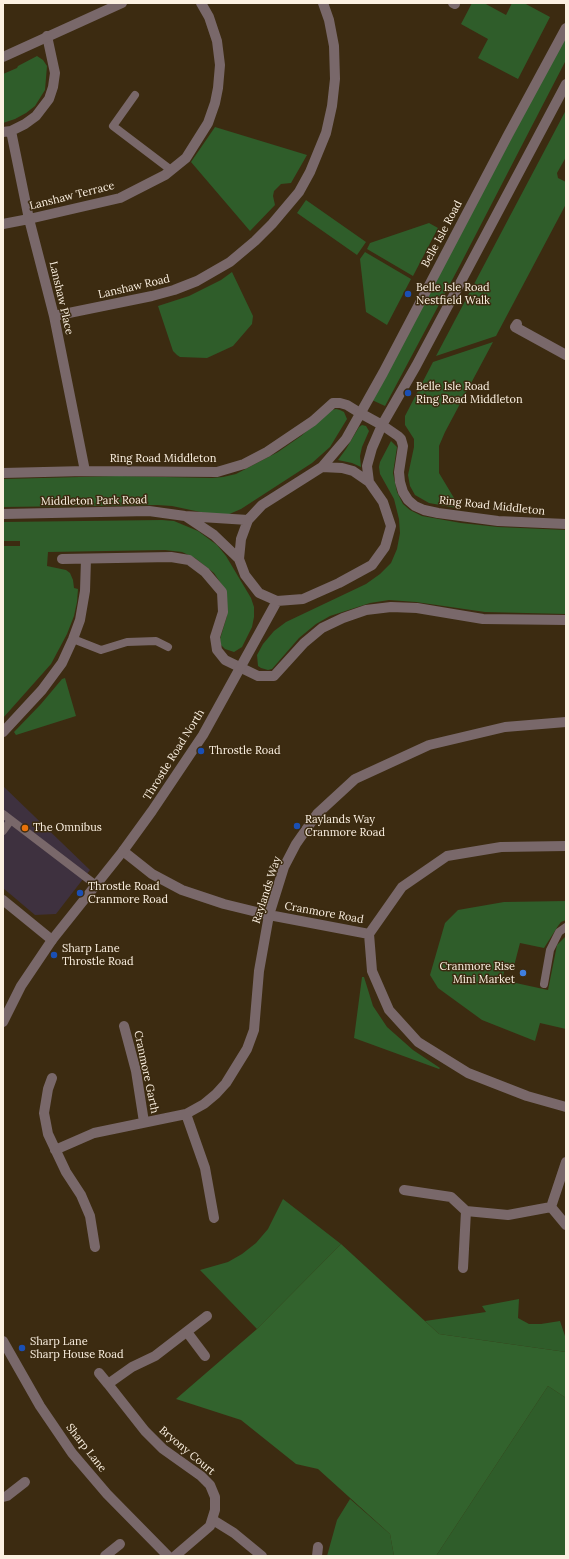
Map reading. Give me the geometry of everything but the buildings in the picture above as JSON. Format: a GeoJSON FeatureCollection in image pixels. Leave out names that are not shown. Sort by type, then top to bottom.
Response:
{"type":"FeatureCollection","features":[{"type":"Feature","properties":{"kind":"street"},"geometry":{"type":"LineString","coordinates":[[3,57],[122,3]]}},
{"type":"Feature","properties":{"kind":"street","name":"Lanshaw Terrace"},"geometry":{"type":"LineString","coordinates":[[3,224],[120,198],[165,175],[186,158],[208,123],[215,103],[218,88],[220,65],[217,41],[209,17],[201,3]]}},
{"type":"Feature","properties":{"kind":"street","name":"Lanshaw Road"},"geometry":{"type":"LineString","coordinates":[[54,316],[152,296],[174,290],[197,281],[230,262],[255,241],[272,224],[299,192],[310,172],[326,133],[332,106],[335,79],[334,46],[329,20],[323,3]]}},
{"type":"Feature","properties":{"kind":"street","name":"Belle Isle Road"},"geometry":{"type":"LineString","coordinates":[[322,467],[346,439],[403,336],[508,135],[566,28]]}},
{"type":"Feature","properties":{"kind":"street"},"geometry":{"type":"LineString","coordinates":[[7,131],[36,116],[49,99],[55,73],[47,36]]}},
{"type":"Feature","properties":{"kind":"street"},"geometry":{"type":"LineString","coordinates":[[369,482],[367,466],[372,448],[382,425],[420,359],[566,84]]}},
{"type":"Feature","properties":{"kind":"street","name":"Lanshaw Place"},"geometry":{"type":"LineString","coordinates":[[7,131],[54,316],[85,470]]}},
{"type":"Feature","properties":{"kind":"street"},"geometry":{"type":"LineString","coordinates":[[517,324],[515,327],[566,355]]}},
{"type":"Feature","properties":{"kind":"street","name":"Ring Road Middleton"},"geometry":{"type":"LineString","coordinates":[[3,473],[85,470],[218,472],[244,464],[267,452],[313,421],[333,403],[340,403],[347,405],[382,425],[402,439],[403,446],[399,472],[400,482],[403,492],[408,500],[415,506],[424,510],[438,513],[498,521],[566,524]]}},
{"type":"Feature","properties":{"kind":"street","name":"Middleton Park Road"},"geometry":{"type":"LineString","coordinates":[[322,467],[342,468],[352,471],[369,482],[383,502],[391,526],[385,547],[372,565],[339,583],[303,599],[277,600],[259,593],[245,575],[240,559],[241,539],[248,520],[262,505],[322,467]]}},
{"type":"Feature","properties":{"kind":"street","name":"Middleton Park Road"},"geometry":{"type":"LineString","coordinates":[[3,514],[149,511],[185,516],[248,520]]}},
{"type":"Feature","properties":{"kind":"street","name":"Middleton Park Road"},"geometry":{"type":"LineString","coordinates":[[185,516],[214,535],[240,559]]}},
{"type":"Feature","properties":{"kind":"street"},"geometry":{"type":"LineString","coordinates":[[62,559],[171,557],[189,560],[205,572],[222,592],[223,612],[215,637],[217,650],[225,660],[258,676],[274,676],[304,643],[322,628],[343,618],[366,610],[391,607],[417,608],[483,619],[566,620]]}},
{"type":"Feature","properties":{"kind":"street"},"geometry":{"type":"LineString","coordinates":[[3,732],[42,690],[62,663],[74,639],[80,620],[86,559]]}},
{"type":"Feature","properties":{"kind":"street","name":"Throstle Road North"},"geometry":{"type":"LineString","coordinates":[[52,940],[123,851],[203,735],[277,600]]}},
{"type":"Feature","properties":{"kind":"street","name":"Raylands Way"},"geometry":{"type":"LineString","coordinates":[[55,1150],[94,1133],[186,1114],[204,1104],[226,1083],[247,1049],[254,1030],[259,972],[269,915],[284,867],[296,844],[317,814],[355,779],[429,745],[505,727],[566,722]]}},
{"type":"Feature","properties":{"kind":"street"},"geometry":{"type":"LineString","coordinates":[[566,846],[501,847],[447,856],[402,887],[369,934],[372,971],[390,1010],[418,1042],[468,1072],[527,1096],[566,1107]]}},
{"type":"Feature","properties":{"kind":"street","name":"Cranmore Road"},"geometry":{"type":"LineString","coordinates":[[123,851],[152,874],[182,890],[224,904],[269,915],[369,934]]}},
{"type":"Feature","properties":{"kind":"street"},"geometry":{"type":"LineString","coordinates":[[3,900],[52,940],[21,986],[3,1022]]}},
{"type":"Feature","properties":{"kind":"street","name":"Cranmore Garth"},"geometry":{"type":"LineString","coordinates":[[124,1026],[136,1071],[144,1122]]}},
{"type":"Feature","properties":{"kind":"street"},"geometry":{"type":"LineString","coordinates":[[52,1078],[48,1089],[44,1113],[48,1134],[66,1172],[81,1195],[90,1216],[96,1247]]}},
{"type":"Feature","properties":{"kind":"street"},"geometry":{"type":"LineString","coordinates":[[186,1114],[205,1168],[214,1218]]}},
{"type":"Feature","properties":{"kind":"street"},"geometry":{"type":"LineString","coordinates":[[551,1207],[566,1162]]}},
{"type":"Feature","properties":{"kind":"street"},"geometry":{"type":"LineString","coordinates":[[404,1190],[451,1197],[466,1211],[508,1215],[551,1207]]}},
{"type":"Feature","properties":{"kind":"street"},"geometry":{"type":"LineString","coordinates":[[551,1207],[566,1225]]}},
{"type":"Feature","properties":{"kind":"street"},"geometry":{"type":"LineString","coordinates":[[463,1268],[466,1211]]}},
{"type":"Feature","properties":{"kind":"street"},"geometry":{"type":"LineString","coordinates":[[108,1384],[132,1367],[155,1356],[207,1316]]}},
{"type":"Feature","properties":{"kind":"street"},"geometry":{"type":"LineString","coordinates":[[187,1332],[205,1356]]}},
{"type":"Feature","properties":{"kind":"street","name":"Sharp Lane"},"geometry":{"type":"LineString","coordinates":[[3,1343],[40,1406],[72,1453],[108,1494],[168,1556]]}},
{"type":"Feature","properties":{"kind":"street","name":"Bryony Court"},"geometry":{"type":"LineString","coordinates":[[99,1373],[145,1431],[163,1449],[201,1476],[210,1485],[215,1497],[213,1520]]}},
{"type":"Feature","properties":{"kind":"street"},"geometry":{"type":"LineString","coordinates":[[3,1496],[7,1496],[25,1482]]}},
{"type":"Feature","properties":{"kind":"street"},"geometry":{"type":"LineString","coordinates":[[175,1556],[210,1526],[213,1520],[234,1533],[262,1556]]}},
{"type":"Feature","properties":{"kind":"street"},"geometry":{"type":"LineString","coordinates":[[105,1556],[120,1544]]}},
{"type":"Feature","properties":{"kind":"lane"},"geometry":{"type":"LineString","coordinates":[[135,95],[113,126],[171,170]]}},
{"type":"Feature","properties":{"kind":"lane"},"geometry":{"type":"LineString","coordinates":[[74,639],[101,650],[127,642],[156,641],[168,647]]}},
{"type":"Feature","properties":{"kind":"lane"},"geometry":{"type":"LineString","coordinates":[[3,814],[96,885]]}},
{"type":"Feature","properties":{"kind":"lane"},"geometry":{"type":"LineString","coordinates":[[3,831],[11,820]]}},
{"type":"Feature","properties":{"kind":"lane"},"geometry":{"type":"LineString","coordinates":[[544,984],[550,950],[559,932],[566,927]]}},
{"type":"Feature","properties":{"kind":"shaded area","name":"The Omnibus"},"geometry":{"type":"Polygon","coordinates":[[[3,786],[90,870],[56,914],[35,915],[3,888],[3,786]]]}},
{"type":"Feature","properties":{"kind":"green space"},"geometry":{"type":"Polygon","coordinates":[[[472,3],[484,3],[506,15],[512,3],[524,3],[550,17],[518,79],[478,58],[488,39],[461,24],[472,3]]]}},
{"type":"Feature","properties":{"kind":"green space"},"geometry":{"type":"Polygon","coordinates":[[[566,35],[566,60],[459,267],[385,406],[372,400],[566,35]]]}},
{"type":"Feature","properties":{"kind":"green space"},"geometry":{"type":"Polygon","coordinates":[[[37,56],[43,60],[47,66],[45,90],[35,106],[15,119],[3,123],[3,74],[17,68],[18,66],[37,56]]]}},
{"type":"Feature","properties":{"kind":"green space"},"geometry":{"type":"Polygon","coordinates":[[[566,110],[566,157],[557,173],[558,178],[566,182],[566,204],[496,336],[436,356],[566,110]]]}},
{"type":"Feature","properties":{"kind":"green space"},"geometry":{"type":"Polygon","coordinates":[[[215,127],[307,155],[291,183],[281,184],[274,191],[273,196],[275,205],[250,231],[191,162],[215,127]]]}},
{"type":"Feature","properties":{"kind":"green space"},"geometry":{"type":"Polygon","coordinates":[[[306,200],[366,242],[357,255],[297,213],[306,200]]]}},
{"type":"Feature","properties":{"kind":"green space"},"geometry":{"type":"Polygon","coordinates":[[[429,223],[438,228],[413,276],[367,249],[370,243],[429,223]]]}},
{"type":"Feature","properties":{"kind":"green space"},"geometry":{"type":"Polygon","coordinates":[[[365,252],[411,279],[387,325],[366,312],[360,259],[365,252]]]}},
{"type":"Feature","properties":{"kind":"green space"},"geometry":{"type":"Polygon","coordinates":[[[232,272],[253,316],[252,324],[233,346],[207,358],[180,357],[173,351],[158,306],[189,296],[221,280],[232,272]]]}},
{"type":"Feature","properties":{"kind":"green space"},"geometry":{"type":"Polygon","coordinates":[[[493,342],[439,446],[439,473],[457,503],[457,508],[429,503],[415,495],[410,486],[408,475],[414,447],[414,439],[405,425],[405,416],[433,362],[493,342]]]}},
{"type":"Feature","properties":{"kind":"green space"},"geometry":{"type":"Polygon","coordinates":[[[336,409],[344,412],[347,419],[330,447],[312,463],[241,509],[227,515],[157,505],[3,507],[3,479],[118,476],[212,478],[236,474],[278,452],[301,436],[331,410],[336,409]]]}},
{"type":"Feature","properties":{"kind":"green space"},"geometry":{"type":"Polygon","coordinates":[[[362,425],[366,426],[369,431],[360,456],[361,467],[352,463],[338,460],[359,427],[362,425]]]}},
{"type":"Feature","properties":{"kind":"green space"},"geometry":{"type":"Polygon","coordinates":[[[391,441],[397,447],[393,473],[397,492],[403,504],[410,510],[422,516],[461,523],[498,527],[566,530],[566,614],[485,612],[416,602],[389,600],[370,603],[330,616],[316,624],[299,638],[272,669],[268,670],[261,668],[258,666],[257,655],[263,644],[274,631],[286,622],[366,584],[380,574],[391,563],[397,549],[400,533],[399,519],[394,499],[380,474],[379,467],[391,441]]]}},
{"type":"Feature","properties":{"kind":"green space"},"geometry":{"type":"Polygon","coordinates":[[[174,521],[198,531],[217,545],[226,556],[251,598],[254,607],[252,627],[242,647],[234,652],[225,649],[221,645],[220,639],[227,616],[227,605],[222,585],[214,573],[195,558],[182,552],[165,550],[48,552],[47,566],[66,570],[70,573],[74,588],[78,589],[74,616],[67,634],[51,664],[3,718],[3,546],[20,546],[20,541],[3,541],[3,522],[174,521]]]}},
{"type":"Feature","properties":{"kind":"green space"},"geometry":{"type":"Polygon","coordinates":[[[65,678],[76,716],[16,735],[14,732],[41,704],[62,679],[65,678]]]}},
{"type":"Feature","properties":{"kind":"green space"},"geometry":{"type":"Polygon","coordinates":[[[566,901],[566,920],[561,922],[544,948],[520,943],[514,966],[506,964],[502,980],[548,990],[557,945],[566,936],[566,1029],[540,1023],[535,1041],[482,1020],[438,988],[430,975],[445,923],[458,910],[504,902],[566,901]]]}},
{"type":"Feature","properties":{"kind":"green space"},"geometry":{"type":"Polygon","coordinates":[[[362,977],[364,977],[373,1006],[387,1027],[413,1050],[440,1068],[439,1069],[354,1038],[362,977]]]}},
{"type":"Feature","properties":{"kind":"green space"},"geometry":{"type":"Polygon","coordinates":[[[283,1199],[341,1244],[257,1329],[200,1270],[228,1262],[242,1254],[256,1243],[268,1229],[283,1199]]]}},
{"type":"Feature","properties":{"kind":"green space"},"geometry":{"type":"Polygon","coordinates":[[[341,1244],[439,1334],[566,1352],[566,1398],[548,1386],[436,1556],[394,1556],[390,1534],[318,1469],[296,1464],[241,1420],[176,1399],[257,1329],[341,1244]]]}},
{"type":"Feature","properties":{"kind":"green space"},"geometry":{"type":"Polygon","coordinates":[[[519,1299],[518,1318],[529,1324],[560,1321],[566,1336],[566,1352],[439,1334],[425,1321],[486,1312],[482,1306],[519,1299]]]}},
{"type":"Feature","properties":{"kind":"green space"},"geometry":{"type":"Polygon","coordinates":[[[548,1386],[566,1398],[566,1556],[436,1556],[548,1386]]]}},
{"type":"Feature","properties":{"kind":"green space"},"geometry":{"type":"Polygon","coordinates":[[[350,1499],[390,1534],[394,1556],[327,1556],[337,1520],[350,1499]]]}},
{"type":"Feature","properties":{"kind":"place","name":"Belle Isle Road Nestfield Walk"},"geometry":{"type":"Point","coordinates":[408,294]}},
{"type":"Feature","properties":{"kind":"place","name":"Belle Isle Road Ring Road Middleton"},"geometry":{"type":"Point","coordinates":[408,393]}},
{"type":"Feature","properties":{"kind":"place","name":"Throstle Road"},"geometry":{"type":"Point","coordinates":[201,751]}},
{"type":"Feature","properties":{"kind":"place","name":"Raylands Way Cranmore Road"},"geometry":{"type":"Point","coordinates":[297,826]}},
{"type":"Feature","properties":{"kind":"place","name":"The Omnibus"},"geometry":{"type":"Point","coordinates":[25,828]}},
{"type":"Feature","properties":{"kind":"place","name":"Throstle Road Cranmore Road"},"geometry":{"type":"Point","coordinates":[80,893]}},
{"type":"Feature","properties":{"kind":"place","name":"Sharp Lane Throstle Road"},"geometry":{"type":"Point","coordinates":[54,955]}},
{"type":"Feature","properties":{"kind":"place","name":"Cranmore Rise Mini Market"},"geometry":{"type":"Point","coordinates":[523,973]}},
{"type":"Feature","properties":{"kind":"place","name":"Sharp Lane Sharp House Road"},"geometry":{"type":"Point","coordinates":[22,1348]}}]}
